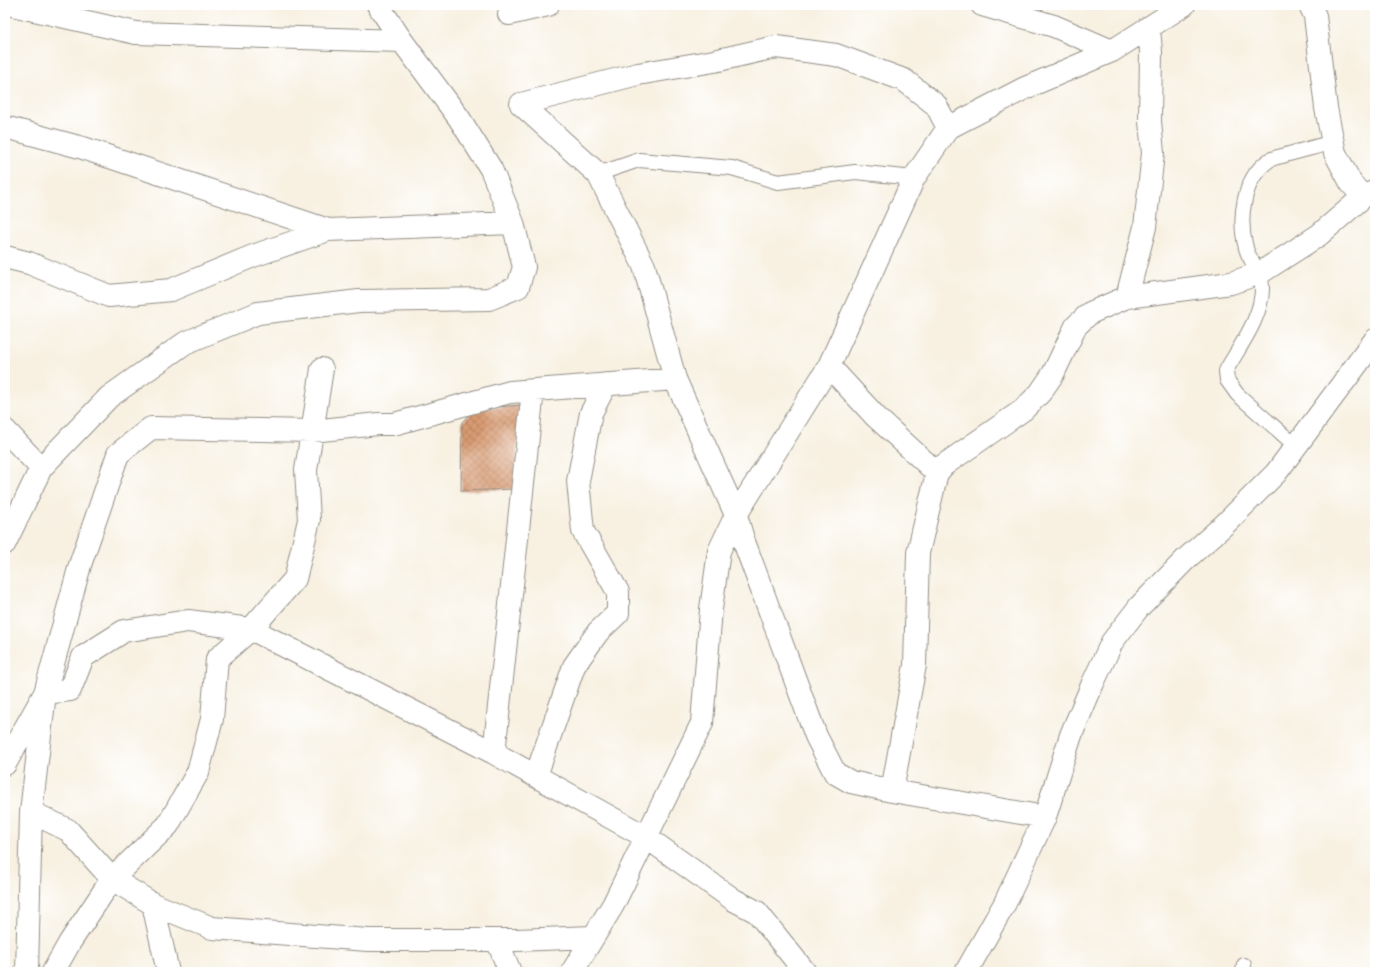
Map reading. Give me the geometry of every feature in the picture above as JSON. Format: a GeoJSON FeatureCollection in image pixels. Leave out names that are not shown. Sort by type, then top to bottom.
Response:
{"type":"FeatureCollection","features":[{"type":"Feature","properties":{"kind":"street"},"geometry":{"type":"LineString","coordinates":[[12,5],[136,33],[402,41]]}},
{"type":"Feature","properties":{"kind":"street"},"geometry":{"type":"LineString","coordinates":[[5,543],[41,468],[109,397],[185,343],[258,313],[360,301],[489,299],[518,287],[524,267],[513,223],[491,169],[459,118],[402,41],[378,5]]}},
{"type":"Feature","properties":{"kind":"street"},"geometry":{"type":"LineString","coordinates":[[509,14],[548,5]]}},
{"type":"Feature","properties":{"kind":"street"},"geometry":{"type":"LineString","coordinates":[[982,5],[1054,26],[1112,51]]}},
{"type":"Feature","properties":{"kind":"street"},"geometry":{"type":"LineString","coordinates":[[572,972],[613,905],[702,723],[711,609],[719,552],[736,515],[829,366],[914,178],[948,128],[1024,88],[1112,51],[1184,5]]}},
{"type":"Feature","properties":{"kind":"street"},"geometry":{"type":"LineString","coordinates":[[892,791],[915,665],[918,553],[937,473],[944,465],[1023,410],[1040,393],[1052,374],[1076,326],[1090,314],[1127,297],[1231,283],[1260,273],[1319,235],[1369,194],[1351,183],[1335,154],[1326,108],[1315,16],[1310,5]]}},
{"type":"Feature","properties":{"kind":"street"},"geometry":{"type":"LineString","coordinates":[[1127,297],[1145,227],[1153,153],[1150,121],[1151,52],[1149,27]]}},
{"type":"Feature","properties":{"kind":"street"},"geometry":{"type":"LineString","coordinates":[[948,128],[936,105],[904,80],[836,55],[776,47],[714,61],[638,74],[521,104],[598,174],[644,266],[675,379],[736,515],[742,539],[816,736],[835,773],[851,782],[892,791],[1045,817]]}},
{"type":"Feature","properties":{"kind":"street"},"geometry":{"type":"LineString","coordinates":[[5,127],[83,148],[328,230]]}},
{"type":"Feature","properties":{"kind":"street"},"geometry":{"type":"LineString","coordinates":[[5,257],[30,263],[109,296],[172,290],[253,256],[328,230],[513,223]]}},
{"type":"Feature","properties":{"kind":"street"},"geometry":{"type":"LineString","coordinates":[[966,972],[1005,903],[1045,817],[1071,735],[1112,642],[1139,607],[1187,558],[1224,525],[1276,473],[1375,340]]}},
{"type":"Feature","properties":{"kind":"street"},"geometry":{"type":"LineString","coordinates":[[829,366],[876,417],[937,473]]}},
{"type":"Feature","properties":{"kind":"street"},"geometry":{"type":"LineString","coordinates":[[53,972],[70,942],[112,879],[168,825],[198,772],[212,719],[217,659],[251,629],[295,579],[310,520],[306,470],[322,369]]}},
{"type":"Feature","properties":{"kind":"street"},"geometry":{"type":"LineString","coordinates":[[27,972],[31,812],[45,693],[80,565],[118,454],[151,428],[312,431],[378,424],[394,424],[510,392],[675,379]]}},
{"type":"Feature","properties":{"kind":"street"},"geometry":{"type":"LineString","coordinates":[[536,776],[574,666],[598,632],[618,613],[618,592],[583,531],[578,481],[591,413],[606,384]]}},
{"type":"Feature","properties":{"kind":"street"},"geometry":{"type":"LineString","coordinates":[[494,753],[533,390]]}},
{"type":"Feature","properties":{"kind":"street"},"geometry":{"type":"LineString","coordinates":[[5,430],[41,468]]}},
{"type":"Feature","properties":{"kind":"street"},"geometry":{"type":"LineString","coordinates":[[45,693],[70,690],[83,657],[124,631],[188,621],[251,629],[494,753],[646,837],[734,900],[757,912],[805,972]]}},
{"type":"Feature","properties":{"kind":"street"},"geometry":{"type":"LineString","coordinates":[[5,764],[45,693]]}},
{"type":"Feature","properties":{"kind":"street"},"geometry":{"type":"LineString","coordinates":[[31,812],[68,830],[112,879],[153,904],[212,928],[368,940],[497,940],[594,937]]}},
{"type":"Feature","properties":{"kind":"street"},"geometry":{"type":"LineString","coordinates":[[153,904],[168,972]]}},
{"type":"Feature","properties":{"kind":"street"},"geometry":{"type":"LineString","coordinates":[[497,940],[510,972]]}},
{"type":"Feature","properties":{"kind":"lane"},"geometry":{"type":"LineString","coordinates":[[1296,446],[1237,394],[1227,380],[1226,371],[1258,311],[1261,298],[1262,286],[1260,273],[1249,258],[1244,238],[1243,228],[1246,193],[1257,172],[1269,160],[1333,142]]}},
{"type":"Feature","properties":{"kind":"lane"},"geometry":{"type":"LineString","coordinates":[[598,174],[638,160],[732,168],[778,182],[855,172],[914,178]]}},
{"type":"Feature","properties":{"kind":"building"},"geometry":{"type":"Polygon","coordinates":[[[521,405],[514,489],[461,491],[462,422],[475,409],[521,405]]]}}]}
